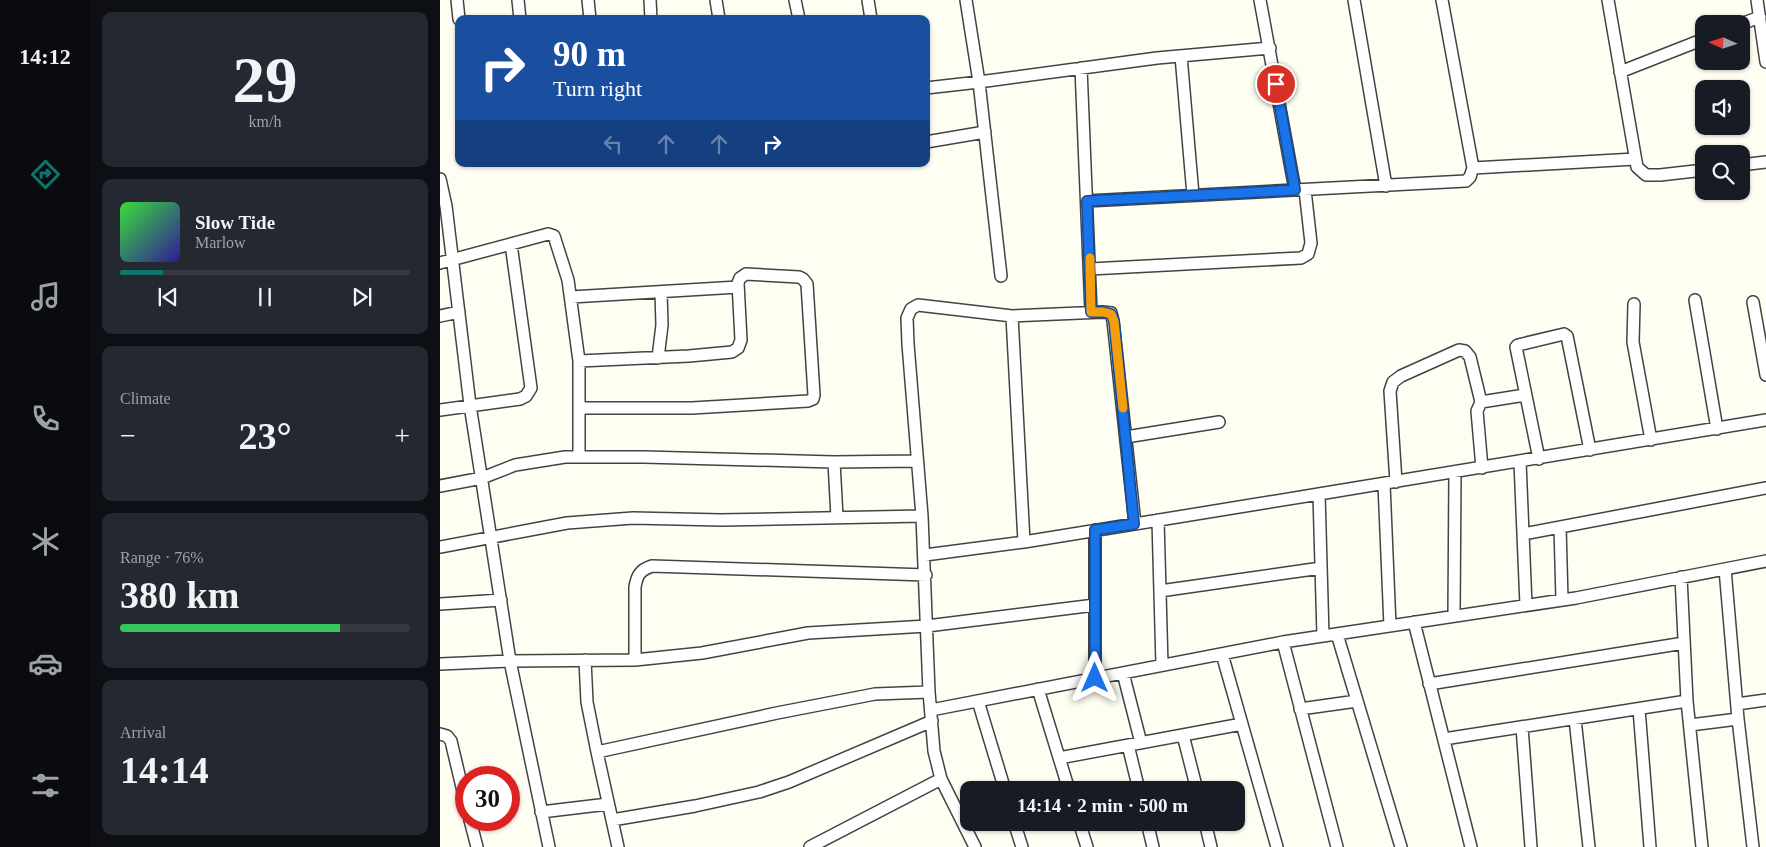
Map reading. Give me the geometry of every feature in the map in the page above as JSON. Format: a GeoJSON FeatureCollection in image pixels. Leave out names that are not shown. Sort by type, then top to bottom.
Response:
{"type":"FeatureCollection","features":[{"type":"Feature","properties":{"kind":"street"},"geometry":{"type":"LineString","coordinates":[[457,0],[459,15]]}},
{"type":"Feature","properties":{"kind":"street"},"geometry":{"type":"LineString","coordinates":[[518,0],[520,15]]}},
{"type":"Feature","properties":{"kind":"street"},"geometry":{"type":"LineString","coordinates":[[588,0],[590,15]]}},
{"type":"Feature","properties":{"kind":"street"},"geometry":{"type":"LineString","coordinates":[[650,0],[651,15]]}},
{"type":"Feature","properties":{"kind":"street"},"geometry":{"type":"LineString","coordinates":[[716,0],[718,15]]}},
{"type":"Feature","properties":{"kind":"street"},"geometry":{"type":"LineString","coordinates":[[795,0],[798,15]]}},
{"type":"Feature","properties":{"kind":"street"},"geometry":{"type":"LineString","coordinates":[[868,0],[870,15]]}},
{"type":"Feature","properties":{"kind":"street"},"geometry":{"type":"LineString","coordinates":[[966,0],[979,82],[1001,276]]}},
{"type":"Feature","properties":{"kind":"street"},"geometry":{"type":"LineString","coordinates":[[1090,275],[1209,262],[1301,258],[1308,254],[1311,243],[1260,0]]}},
{"type":"Feature","properties":{"kind":"street"},"geometry":{"type":"LineString","coordinates":[[1354,0],[1386,186]]}},
{"type":"Feature","properties":{"kind":"street"},"geometry":{"type":"LineString","coordinates":[[1087,201],[1466,181],[1470,177],[1473,168],[1442,0]]}},
{"type":"Feature","properties":{"kind":"street"},"geometry":{"type":"LineString","coordinates":[[1608,0],[1637,167],[1646,175],[1695,171]]}},
{"type":"Feature","properties":{"kind":"street"},"geometry":{"type":"LineString","coordinates":[[1757,0],[1766,62]]}},
{"type":"Feature","properties":{"kind":"street"},"geometry":{"type":"LineString","coordinates":[[1750,21],[1760,17]]}},
{"type":"Feature","properties":{"kind":"street"},"geometry":{"type":"LineString","coordinates":[[1620,72],[1695,43]]}},
{"type":"Feature","properties":{"kind":"street"},"geometry":{"type":"LineString","coordinates":[[930,88],[1182,56],[1270,48]]}},
{"type":"Feature","properties":{"kind":"street"},"geometry":{"type":"LineString","coordinates":[[1182,56],[1194,196]]}},
{"type":"Feature","properties":{"kind":"street"},"geometry":{"type":"LineString","coordinates":[[1081,68],[1091,308]]}},
{"type":"Feature","properties":{"kind":"street"},"geometry":{"type":"LineString","coordinates":[[930,141],[985,132]]}},
{"type":"Feature","properties":{"kind":"street"},"geometry":{"type":"LineString","coordinates":[[1473,168],[1636,159]]}},
{"type":"Feature","properties":{"kind":"street"},"geometry":{"type":"LineString","coordinates":[[1750,165],[1766,162]]}},
{"type":"Feature","properties":{"kind":"street"},"geometry":{"type":"LineString","coordinates":[[440,179],[470,405],[510,661],[549,847]]}},
{"type":"Feature","properties":{"kind":"street"},"geometry":{"type":"LineString","coordinates":[[440,263],[548,234],[554,236],[568,280],[579,361],[579,457]]}},
{"type":"Feature","properties":{"kind":"street"},"geometry":{"type":"LineString","coordinates":[[440,410],[520,399],[526,396],[531,388],[511,244]]}},
{"type":"Feature","properties":{"kind":"street"},"geometry":{"type":"LineString","coordinates":[[579,361],[658,358],[732,352],[738,348],[741,340],[738,287],[740,278],[746,274],[798,277],[803,279],[806,284],[813,399],[808,401],[692,408],[579,408]]}},
{"type":"Feature","properties":{"kind":"street"},"geometry":{"type":"LineString","coordinates":[[571,297],[738,287]]}},
{"type":"Feature","properties":{"kind":"street"},"geometry":{"type":"LineString","coordinates":[[658,358],[662,325],[661,292]]}},
{"type":"Feature","properties":{"kind":"street"},"geometry":{"type":"LineString","coordinates":[[1695,300],[1717,428]]}},
{"type":"Feature","properties":{"kind":"street"},"geometry":{"type":"LineString","coordinates":[[1753,302],[1766,375]]}},
{"type":"Feature","properties":{"kind":"street"},"geometry":{"type":"LineString","coordinates":[[1634,304],[1633,342],[1652,440]]}},
{"type":"Feature","properties":{"kind":"street"},"geometry":{"type":"LineString","coordinates":[[976,847],[942,779],[934,750],[929,692],[925,555],[906,318],[911,309],[918,305],[1012,316],[1091,308],[1111,314],[1114,321],[1134,524]]}},
{"type":"Feature","properties":{"kind":"street"},"geometry":{"type":"LineString","coordinates":[[440,316],[459,312]]}},
{"type":"Feature","properties":{"kind":"street"},"geometry":{"type":"LineString","coordinates":[[1012,316],[1024,542]]}},
{"type":"Feature","properties":{"kind":"street"},"geometry":{"type":"LineString","coordinates":[[1539,459],[1516,347],[1566,334],[1568,336],[1590,450]]}},
{"type":"Feature","properties":{"kind":"street"},"geometry":{"type":"LineString","coordinates":[[1396,482],[1390,391],[1394,382],[1401,376],[1459,350],[1465,351],[1470,357],[1481,402]]}},
{"type":"Feature","properties":{"kind":"street"},"geometry":{"type":"LineString","coordinates":[[1482,468],[1478,405],[1481,402],[1525,395]]}},
{"type":"Feature","properties":{"kind":"street"},"geometry":{"type":"LineString","coordinates":[[925,555],[1024,542],[1539,459],[1766,420]]}},
{"type":"Feature","properties":{"kind":"street"},"geometry":{"type":"LineString","coordinates":[[1126,437],[1219,422]]}},
{"type":"Feature","properties":{"kind":"street"},"geometry":{"type":"LineString","coordinates":[[440,486],[482,478],[515,465],[565,457],[834,462],[917,461]]}},
{"type":"Feature","properties":{"kind":"street"},"geometry":{"type":"LineString","coordinates":[[834,462],[837,517]]}},
{"type":"Feature","properties":{"kind":"street"},"geometry":{"type":"LineString","coordinates":[[1520,462],[1526,605]]}},
{"type":"Feature","properties":{"kind":"street"},"geometry":{"type":"LineString","coordinates":[[1454,472],[1454,616]]}},
{"type":"Feature","properties":{"kind":"street"},"geometry":{"type":"LineString","coordinates":[[1384,484],[1390,626]]}},
{"type":"Feature","properties":{"kind":"street"},"geometry":{"type":"LineString","coordinates":[[1523,534],[1766,488]]}},
{"type":"Feature","properties":{"kind":"street"},"geometry":{"type":"LineString","coordinates":[[1319,494],[1323,636]]}},
{"type":"Feature","properties":{"kind":"street"},"geometry":{"type":"LineString","coordinates":[[440,547],[567,523],[634,518],[721,520],[922,516]]}},
{"type":"Feature","properties":{"kind":"street"},"geometry":{"type":"LineString","coordinates":[[1158,520],[1162,665]]}},
{"type":"Feature","properties":{"kind":"street"},"geometry":{"type":"LineString","coordinates":[[1560,527],[1562,600]]}},
{"type":"Feature","properties":{"kind":"street"},"geometry":{"type":"LineString","coordinates":[[1095,530],[1095,678]]}},
{"type":"Feature","properties":{"kind":"street"},"geometry":{"type":"LineString","coordinates":[[612,820],[724,800],[789,782],[931,715],[978,701],[1283,642],[1562,600],[1766,561]]}},
{"type":"Feature","properties":{"kind":"street"},"geometry":{"type":"LineString","coordinates":[[635,660],[635,587],[637,576],[642,570],[652,566],[926,575]]}},
{"type":"Feature","properties":{"kind":"street"},"geometry":{"type":"LineString","coordinates":[[1160,591],[1321,568]]}},
{"type":"Feature","properties":{"kind":"street"},"geometry":{"type":"LineString","coordinates":[[1725,569],[1736,704],[1753,847]]}},
{"type":"Feature","properties":{"kind":"street"},"geometry":{"type":"LineString","coordinates":[[1681,577],[1687,701],[1702,847]]}},
{"type":"Feature","properties":{"kind":"street"},"geometry":{"type":"LineString","coordinates":[[440,604],[501,600]]}},
{"type":"Feature","properties":{"kind":"street"},"geometry":{"type":"LineString","coordinates":[[440,664],[510,661],[635,660],[711,652],[808,633],[927,626],[1095,605]]}},
{"type":"Feature","properties":{"kind":"street"},"geometry":{"type":"LineString","coordinates":[[1414,622],[1471,847]]}},
{"type":"Feature","properties":{"kind":"street"},"geometry":{"type":"LineString","coordinates":[[1338,634],[1401,847]]}},
{"type":"Feature","properties":{"kind":"street"},"geometry":{"type":"LineString","coordinates":[[1283,642],[1337,847]]}},
{"type":"Feature","properties":{"kind":"street"},"geometry":{"type":"LineString","coordinates":[[1429,684],[1684,643]]}},
{"type":"Feature","properties":{"kind":"street"},"geometry":{"type":"LineString","coordinates":[[1222,654],[1278,847]]}},
{"type":"Feature","properties":{"kind":"street"},"geometry":{"type":"LineString","coordinates":[[584,660],[588,702],[597,752],[618,847]]}},
{"type":"Feature","properties":{"kind":"street"},"geometry":{"type":"LineString","coordinates":[[1122,673],[1142,743]]}},
{"type":"Feature","properties":{"kind":"street"},"geometry":{"type":"LineString","coordinates":[[1038,689],[1066,781]]}},
{"type":"Feature","properties":{"kind":"street"},"geometry":{"type":"LineString","coordinates":[[597,752],[875,694],[929,692]]}},
{"type":"Feature","properties":{"kind":"street"},"geometry":{"type":"LineString","coordinates":[[1736,704],[1766,700]]}},
{"type":"Feature","properties":{"kind":"street"},"geometry":{"type":"LineString","coordinates":[[978,701],[1002,781]]}},
{"type":"Feature","properties":{"kind":"street"},"geometry":{"type":"LineString","coordinates":[[1300,709],[1357,701]]}},
{"type":"Feature","properties":{"kind":"street"},"geometry":{"type":"LineString","coordinates":[[1444,739],[1687,701]]}},
{"type":"Feature","properties":{"kind":"street"},"geometry":{"type":"LineString","coordinates":[[1639,709],[1650,847]]}},
{"type":"Feature","properties":{"kind":"street"},"geometry":{"type":"LineString","coordinates":[[1575,719],[1589,847]]}},
{"type":"Feature","properties":{"kind":"street"},"geometry":{"type":"LineString","coordinates":[[1690,725],[1738,719]]}},
{"type":"Feature","properties":{"kind":"street"},"geometry":{"type":"LineString","coordinates":[[1059,758],[1242,724]]}},
{"type":"Feature","properties":{"kind":"street"},"geometry":{"type":"LineString","coordinates":[[1522,727],[1532,847]]}},
{"type":"Feature","properties":{"kind":"street"},"geometry":{"type":"LineString","coordinates":[[440,734],[447,736],[451,741],[457,766]]}},
{"type":"Feature","properties":{"kind":"street"},"geometry":{"type":"LineString","coordinates":[[1183,735],[1195,781]]}},
{"type":"Feature","properties":{"kind":"street"},"geometry":{"type":"LineString","coordinates":[[1128,745],[1137,781]]}},
{"type":"Feature","properties":{"kind":"street"},"geometry":{"type":"LineString","coordinates":[[810,847],[942,779]]}},
{"type":"Feature","properties":{"kind":"street"},"geometry":{"type":"LineString","coordinates":[[541,812],[608,804]]}},
{"type":"Feature","properties":{"kind":"street"},"geometry":{"type":"LineString","coordinates":[[472,831],[476,847]]}},
{"type":"Feature","properties":{"kind":"street"},"geometry":{"type":"LineString","coordinates":[[1017,831],[1022,847]]}},
{"type":"Feature","properties":{"kind":"street"},"geometry":{"type":"LineString","coordinates":[[1082,831],[1087,847]]}},
{"type":"Feature","properties":{"kind":"street"},"geometry":{"type":"LineString","coordinates":[[1149,831],[1153,847]]}},
{"type":"Feature","properties":{"kind":"street"},"geometry":{"type":"LineString","coordinates":[[1207,831],[1211,847]]}},
{"type":"Feature","properties":{"kind":"slow traffic"},"geometry":{"type":"LineString","coordinates":[[1090,258],[1091,312],[1111,314],[1114,321],[1123,408]]}},
{"type":"Feature","properties":{"kind":"route"},"geometry":{"type":"LineString","coordinates":[[1095,678],[1095,530],[1134,524],[1114,321],[1111,314],[1091,312],[1087,201],[1295,190],[1276,84]]}}]}
